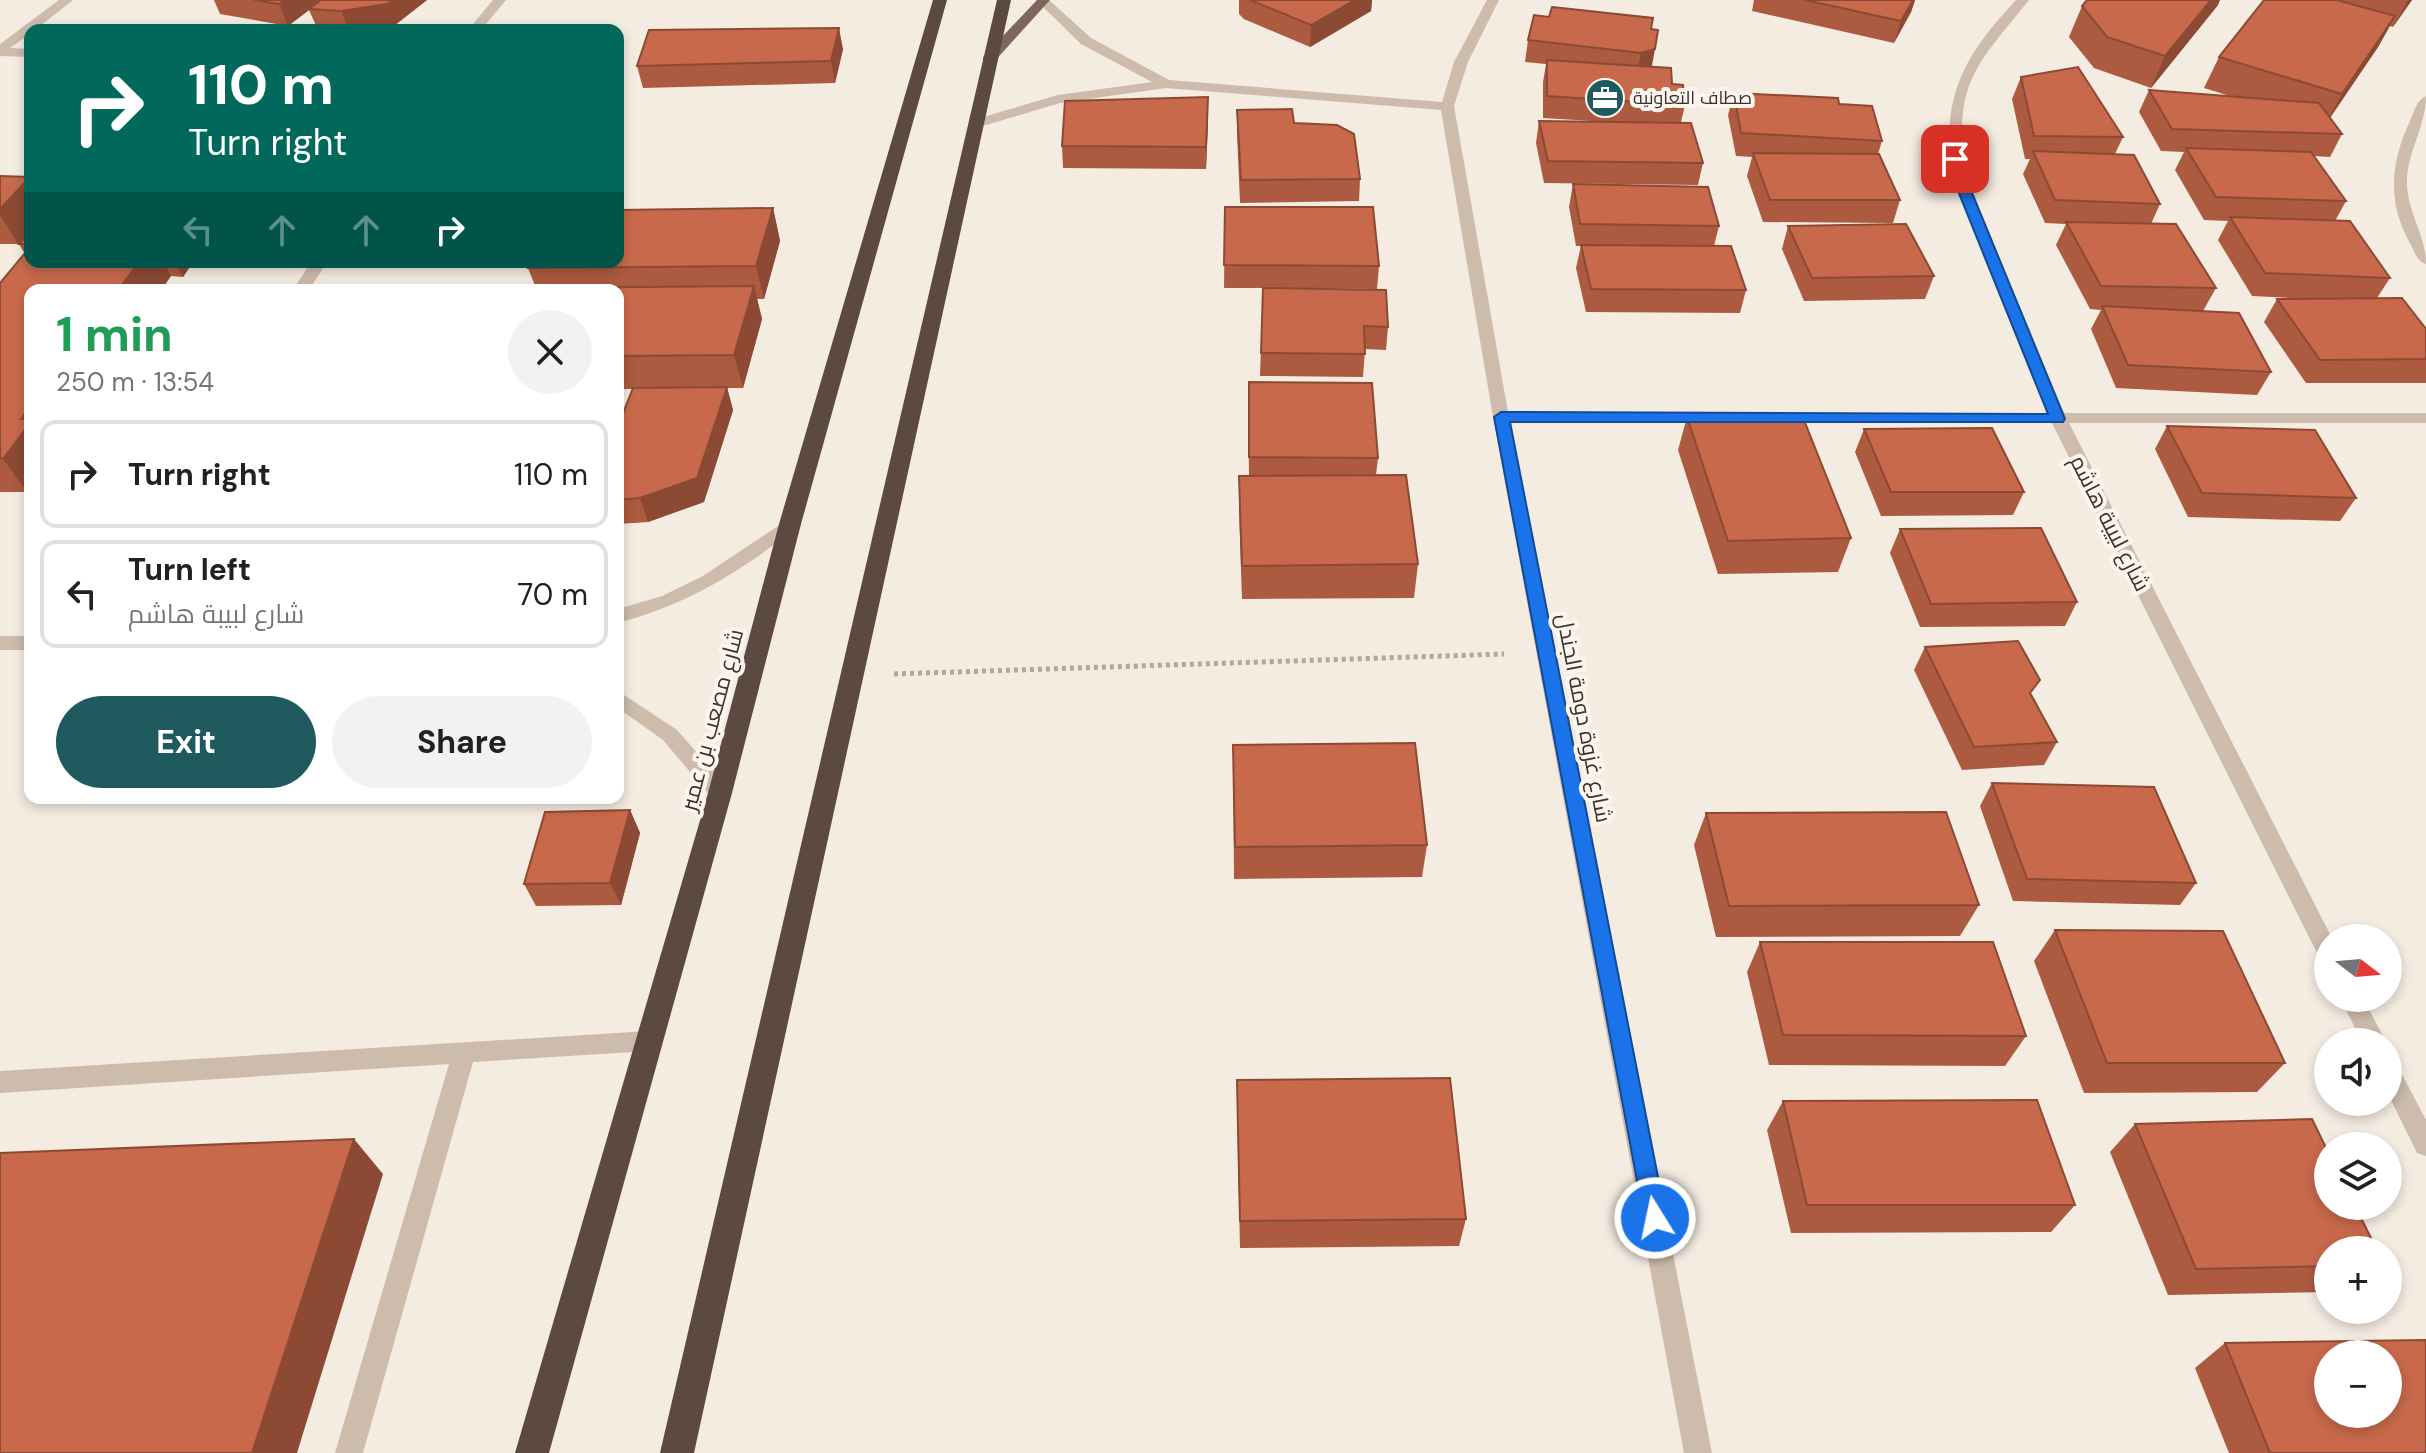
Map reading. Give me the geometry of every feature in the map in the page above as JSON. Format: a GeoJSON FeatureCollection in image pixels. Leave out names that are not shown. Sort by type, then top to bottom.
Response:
{"type":"FeatureCollection","features":[{"type":"Feature","properties":{"kind":"highway","name":"شارع مصعب بن عمير"},"geometry":{"type":"LineString","coordinates":[[532,1453],[720,793],[790,524],[940,0]]}},
{"type":"Feature","properties":{"kind":"highway"},"geometry":{"type":"LineString","coordinates":[[677,1453],[978,123],[988,60],[1004,0]]}},
{"type":"Feature","properties":{"kind":"main road"},"geometry":{"type":"LineString","coordinates":[[988,60],[1043,0]]}},
{"type":"Feature","properties":{"kind":"street"},"geometry":{"type":"LineString","coordinates":[[35,24],[67,0]]}},
{"type":"Feature","properties":{"kind":"street"},"geometry":{"type":"LineString","coordinates":[[479,24],[500,0]]}},
{"type":"Feature","properties":{"kind":"street"},"geometry":{"type":"LineString","coordinates":[[1043,0],[1086,41],[1166,84]]}},
{"type":"Feature","properties":{"kind":"street","name":"شارع غزوة دومة الجندل"},"geometry":{"type":"LineString","coordinates":[[1493,0],[1461,62],[1447,106],[1501,417],[1698,1453]]}},
{"type":"Feature","properties":{"kind":"street","name":"شارع لبيبة هاشم"},"geometry":{"type":"LineString","coordinates":[[2023,0],[1992,32],[1974,59],[1956,97],[1952,142],[1959,176],[2058,419],[2314,924]]}},
{"type":"Feature","properties":{"kind":"street"},"geometry":{"type":"LineString","coordinates":[[0,51],[24,33]]}},
{"type":"Feature","properties":{"kind":"street"},"geometry":{"type":"LineString","coordinates":[[0,51],[24,53]]}},
{"type":"Feature","properties":{"kind":"street"},"geometry":{"type":"LineString","coordinates":[[978,123],[1058,99],[1166,84],[1447,106]]}},
{"type":"Feature","properties":{"kind":"street"},"geometry":{"type":"LineString","coordinates":[[2426,100],[2403,148],[2398,185],[2401,212],[2426,259]]}},
{"type":"Feature","properties":{"kind":"street"},"geometry":{"type":"LineString","coordinates":[[1501,417],[2426,418]]}},
{"type":"Feature","properties":{"kind":"street"},"geometry":{"type":"LineString","coordinates":[[624,614],[662,605],[723,575],[790,524]]}},
{"type":"Feature","properties":{"kind":"street"},"geometry":{"type":"LineString","coordinates":[[0,643],[24,643]]}},
{"type":"Feature","properties":{"kind":"street"},"geometry":{"type":"LineString","coordinates":[[624,702],[670,735],[720,793]]}},
{"type":"Feature","properties":{"kind":"street"},"geometry":{"type":"LineString","coordinates":[[0,1082],[649,1041]]}},
{"type":"Feature","properties":{"kind":"street"},"geometry":{"type":"LineString","coordinates":[[349,1453],[464,1053]]}},
{"type":"Feature","properties":{"kind":"street"},"geometry":{"type":"LineString","coordinates":[[2402,1098],[2426,1145]]}},
{"type":"Feature","properties":{"kind":"path"},"geometry":{"type":"LineString","coordinates":[[853,675],[1547,653]]}},
{"type":"Feature","properties":{"kind":"building"},"geometry":{"type":"Polygon","coordinates":[[[254,0],[285,0],[279,4],[254,0]]]}},
{"type":"Feature","properties":{"kind":"building"},"geometry":{"type":"Polygon","coordinates":[[[321,0],[392,0],[387,4],[341,11],[309,9],[321,0]]]}},
{"type":"Feature","properties":{"kind":"building"},"geometry":{"type":"Polygon","coordinates":[[[1250,0],[1355,0],[1311,25],[1250,0]]]}},
{"type":"Feature","properties":{"kind":"building"},"geometry":{"type":"Polygon","coordinates":[[[1805,0],[1913,0],[1901,21],[1805,0]]]}},
{"type":"Feature","properties":{"kind":"building"},"geometry":{"type":"Polygon","coordinates":[[[2087,0],[2211,0],[2165,56],[2107,37],[2082,6],[2087,0]]]}},
{"type":"Feature","properties":{"kind":"building"},"geometry":{"type":"Polygon","coordinates":[[[2264,0],[2337,0],[2395,16],[2342,94],[2219,57],[2264,0]]]}},
{"type":"Feature","properties":{"kind":"building"},"geometry":{"type":"Polygon","coordinates":[[[1552,7],[1653,18],[1651,29],[1658,30],[1655,49],[1641,53],[1528,40],[1534,15],[1549,17],[1552,7]]]}},
{"type":"Feature","properties":{"kind":"building"},"geometry":{"type":"Polygon","coordinates":[[[839,28],[831,61],[637,66],[649,30],[839,28]]]}},
{"type":"Feature","properties":{"kind":"building"},"geometry":{"type":"Polygon","coordinates":[[[1547,60],[1671,68],[1672,84],[1683,85],[1685,105],[1547,96],[1547,60]]]}},
{"type":"Feature","properties":{"kind":"building"},"geometry":{"type":"Polygon","coordinates":[[[2078,67],[2123,137],[2034,136],[2021,77],[2078,67]]]}},
{"type":"Feature","properties":{"kind":"building"},"geometry":{"type":"Polygon","coordinates":[[[2149,90],[2319,103],[2342,134],[2172,129],[2149,90]]]}},
{"type":"Feature","properties":{"kind":"building"},"geometry":{"type":"Polygon","coordinates":[[[1734,93],[1838,98],[1839,104],[1872,106],[1882,141],[1741,133],[1734,93]]]}},
{"type":"Feature","properties":{"kind":"building"},"geometry":{"type":"Polygon","coordinates":[[[1208,97],[1206,147],[1062,146],[1065,101],[1208,97]]]}},
{"type":"Feature","properties":{"kind":"building"},"geometry":{"type":"Polygon","coordinates":[[[1292,109],[1294,123],[1337,125],[1354,134],[1360,179],[1241,180],[1237,110],[1292,109]]]}},
{"type":"Feature","properties":{"kind":"building"},"geometry":{"type":"Polygon","coordinates":[[[1539,121],[1691,123],[1703,163],[1548,161],[1539,121]]]}},
{"type":"Feature","properties":{"kind":"building"},"geometry":{"type":"Polygon","coordinates":[[[2186,148],[2311,152],[2346,201],[2216,197],[2186,148]]]}},
{"type":"Feature","properties":{"kind":"building"},"geometry":{"type":"Polygon","coordinates":[[[2033,151],[2134,155],[2160,204],[2055,200],[2033,151]]]}},
{"type":"Feature","properties":{"kind":"building"},"geometry":{"type":"Polygon","coordinates":[[[1753,153],[1879,154],[1900,200],[1770,200],[1753,153]]]}},
{"type":"Feature","properties":{"kind":"building"},"geometry":{"type":"Polygon","coordinates":[[[0,176],[24,177],[24,183],[0,209],[0,176]]]}},
{"type":"Feature","properties":{"kind":"building"},"geometry":{"type":"Polygon","coordinates":[[[1573,184],[1708,187],[1719,226],[1580,224],[1573,184]]]}},
{"type":"Feature","properties":{"kind":"building"},"geometry":{"type":"Polygon","coordinates":[[[1225,207],[1373,207],[1379,266],[1224,265],[1225,207]]]}},
{"type":"Feature","properties":{"kind":"building"},"geometry":{"type":"Polygon","coordinates":[[[773,208],[756,266],[624,267],[624,210],[773,208]]]}},
{"type":"Feature","properties":{"kind":"building"},"geometry":{"type":"Polygon","coordinates":[[[2230,217],[2350,221],[2390,278],[2265,273],[2230,217]]]}},
{"type":"Feature","properties":{"kind":"building"},"geometry":{"type":"Polygon","coordinates":[[[2066,222],[2176,224],[2216,288],[2101,286],[2066,222]]]}},
{"type":"Feature","properties":{"kind":"building"},"geometry":{"type":"Polygon","coordinates":[[[1906,224],[1934,276],[1812,278],[1788,226],[1906,224]]]}},
{"type":"Feature","properties":{"kind":"building"},"geometry":{"type":"Polygon","coordinates":[[[1581,245],[1731,246],[1746,290],[1591,289],[1581,245]]]}},
{"type":"Feature","properties":{"kind":"building"},"geometry":{"type":"Polygon","coordinates":[[[24,254],[24,268],[134,268],[122,284],[24,284],[24,415],[21,419],[24,419],[24,431],[3,459],[0,458],[0,283],[24,254]]]}},
{"type":"Feature","properties":{"kind":"building"},"geometry":{"type":"Polygon","coordinates":[[[754,286],[734,355],[624,356],[624,287],[754,286]]]}},
{"type":"Feature","properties":{"kind":"building"},"geometry":{"type":"Polygon","coordinates":[[[1263,288],[1386,290],[1388,327],[1364,326],[1365,354],[1261,353],[1263,288]]]}},
{"type":"Feature","properties":{"kind":"building"},"geometry":{"type":"Polygon","coordinates":[[[2402,298],[2426,329],[2426,359],[2320,360],[2277,299],[2402,298]]]}},
{"type":"Feature","properties":{"kind":"building"},"geometry":{"type":"Polygon","coordinates":[[[2102,306],[2239,313],[2271,372],[2128,365],[2102,306]]]}},
{"type":"Feature","properties":{"kind":"building"},"geometry":{"type":"Polygon","coordinates":[[[1249,382],[1372,383],[1378,458],[1249,457],[1249,382]]]}},
{"type":"Feature","properties":{"kind":"building"},"geometry":{"type":"Polygon","coordinates":[[[727,387],[697,478],[640,498],[624,499],[624,411],[633,388],[727,387]]]}},
{"type":"Feature","properties":{"kind":"building"},"geometry":{"type":"Polygon","coordinates":[[[1802,415],[1851,538],[1728,541],[1687,417],[1802,415]]]}},
{"type":"Feature","properties":{"kind":"building"},"geometry":{"type":"Polygon","coordinates":[[[2167,426],[2315,430],[2356,498],[2202,493],[2167,426]]]}},
{"type":"Feature","properties":{"kind":"building"},"geometry":{"type":"Polygon","coordinates":[[[1992,428],[2024,492],[1891,492],[1864,429],[1992,428]]]}},
{"type":"Feature","properties":{"kind":"building"},"geometry":{"type":"Polygon","coordinates":[[[1406,475],[1418,564],[1242,566],[1239,476],[1406,475]]]}},
{"type":"Feature","properties":{"kind":"building"},"geometry":{"type":"Polygon","coordinates":[[[2041,528],[2077,602],[1931,604],[1900,529],[2041,528]]]}},
{"type":"Feature","properties":{"kind":"building"},"geometry":{"type":"Polygon","coordinates":[[[2018,641],[2040,680],[2030,693],[2057,742],[1974,747],[1925,647],[2018,641]]]}},
{"type":"Feature","properties":{"kind":"building"},"geometry":{"type":"Polygon","coordinates":[[[1415,743],[1427,845],[1235,847],[1233,745],[1415,743]]]}},
{"type":"Feature","properties":{"kind":"building"},"geometry":{"type":"Polygon","coordinates":[[[1992,783],[2154,787],[2196,883],[2027,879],[1992,783]]]}},
{"type":"Feature","properties":{"kind":"building"},"geometry":{"type":"Polygon","coordinates":[[[630,810],[610,883],[524,884],[545,812],[630,810]]]}},
{"type":"Feature","properties":{"kind":"building"},"geometry":{"type":"Polygon","coordinates":[[[1946,812],[1979,905],[1729,906],[1706,813],[1946,812]]]}},
{"type":"Feature","properties":{"kind":"building"},"geometry":{"type":"Polygon","coordinates":[[[2055,930],[2223,931],[2285,1063],[2107,1063],[2055,930]]]}},
{"type":"Feature","properties":{"kind":"building"},"geometry":{"type":"Polygon","coordinates":[[[1760,942],[1993,942],[2026,1036],[1783,1035],[1760,942]]]}},
{"type":"Feature","properties":{"kind":"building"},"geometry":{"type":"Polygon","coordinates":[[[1450,1078],[1466,1219],[1240,1221],[1237,1080],[1450,1078]]]}},
{"type":"Feature","properties":{"kind":"building"},"geometry":{"type":"Polygon","coordinates":[[[2037,1100],[2075,1205],[1807,1205],[1783,1101],[2037,1100]]]}},
{"type":"Feature","properties":{"kind":"building"},"geometry":{"type":"Polygon","coordinates":[[[2312,1119],[2318,1132],[2314,1132],[2314,1220],[2362,1220],[2370,1236],[2314,1236],[2314,1266],[2196,1269],[2135,1124],[2312,1119]]]}},
{"type":"Feature","properties":{"kind":"building"},"geometry":{"type":"Polygon","coordinates":[[[354,1139],[252,1453],[0,1453],[0,1153],[354,1139]]]}},
{"type":"Feature","properties":{"kind":"building"},"geometry":{"type":"Polygon","coordinates":[[[2402,1340],[2426,1340],[2426,1453],[2270,1453],[2225,1343],[2314,1342],[2314,1428],[2402,1428],[2402,1340]]]}},
{"type":"Feature","properties":{"kind":"place","name":"صطاف التعاونية"},"geometry":{"type":"Point","coordinates":[1605,98]}},
{"type":"Feature","properties":{"kind":"route"},"geometry":{"type":"LineString","coordinates":[[1655,1218],[1501,417],[2058,419],[1959,176],[1955,159]]}}]}
